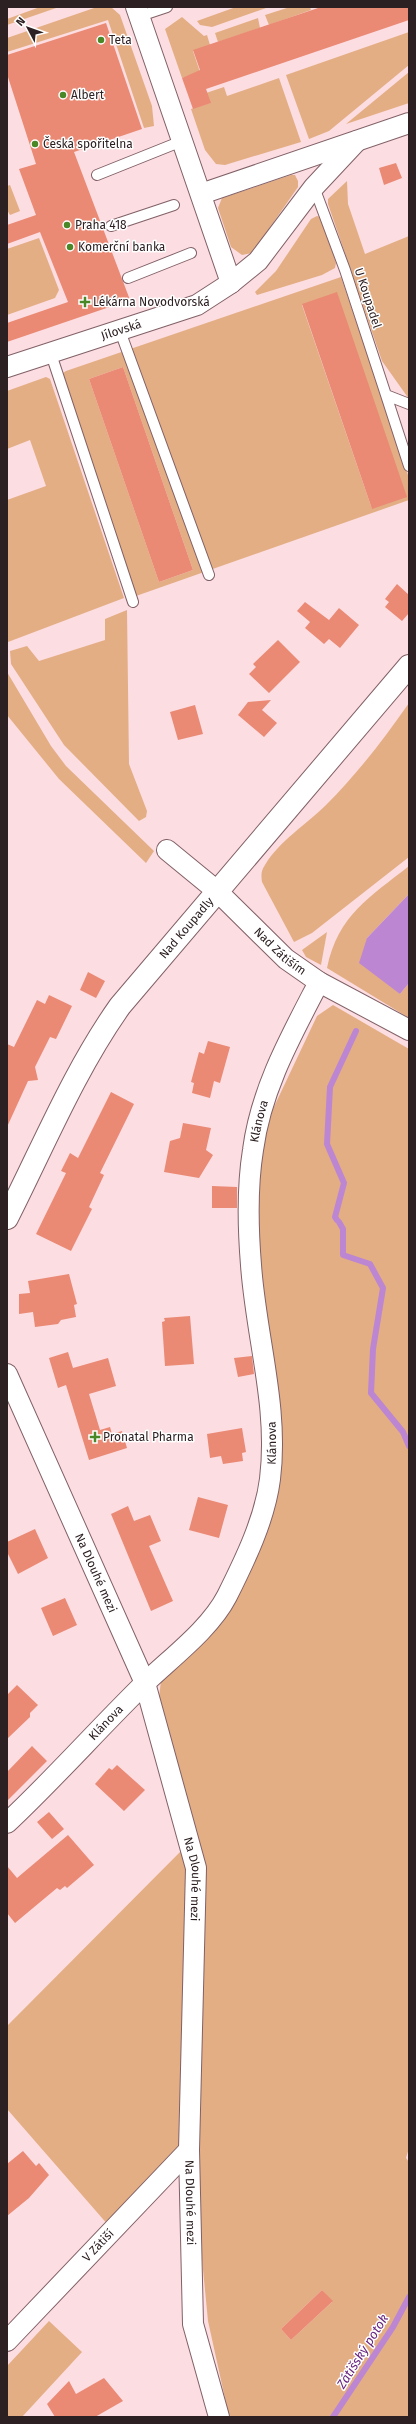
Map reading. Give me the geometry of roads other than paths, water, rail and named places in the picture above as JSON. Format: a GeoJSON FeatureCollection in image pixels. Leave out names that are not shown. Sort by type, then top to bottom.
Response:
{"type":"FeatureCollection","features":[{"type":"Feature","properties":{"kind":"street"},"geometry":{"type":"LineString","coordinates":[[138,12],[231,283]]}},
{"type":"Feature","properties":{"kind":"street","name":"Jílovská"},"geometry":{"type":"LineString","coordinates":[[201,194],[409,123]]}},
{"type":"Feature","properties":{"kind":"street","name":"Jílovská"},"geometry":{"type":"LineString","coordinates":[[7,367],[51,354],[197,305],[231,283],[258,261],[314,187],[357,141]]}},
{"type":"Feature","properties":{"kind":"street","name":"Nad Koupadly"},"geometry":{"type":"LineString","coordinates":[[7,1218],[103,1031],[120,1006],[409,666]]}},
{"type":"Feature","properties":{"kind":"street","name":"Nad Zátiším"},"geometry":{"type":"LineString","coordinates":[[167,850],[217,891],[286,959],[320,982],[409,1030]]}},
{"type":"Feature","properties":{"kind":"street","name":"Klánova"},"geometry":{"type":"LineString","coordinates":[[7,1823],[146,1683],[194,1638],[226,1599],[258,1527],[270,1481],[273,1430],[251,1266],[249,1202],[253,1150],[265,1096],[285,1047],[320,982]]}},
{"type":"Feature","properties":{"kind":"street","name":"Na Dlouhé mezi"},"geometry":{"type":"LineString","coordinates":[[7,1374],[146,1683],[196,1868],[189,2150],[193,2324],[219,2417]]}},
{"type":"Feature","properties":{"kind":"street","name":"V Zátiší"},"geometry":{"type":"LineString","coordinates":[[7,2341],[189,2150]]}},
{"type":"Feature","properties":{"kind":"lane"},"geometry":{"type":"LineString","coordinates":[[138,12],[167,7]]}},
{"type":"Feature","properties":{"kind":"lane"},"geometry":{"type":"LineString","coordinates":[[97,175],[182,141]]}},
{"type":"Feature","properties":{"kind":"lane","name":"U Koupadel"},"geometry":{"type":"LineString","coordinates":[[314,187],[345,270],[409,466]]}},
{"type":"Feature","properties":{"kind":"lane"},"geometry":{"type":"LineString","coordinates":[[111,226],[174,205]]}},
{"type":"Feature","properties":{"kind":"lane"},"geometry":{"type":"LineString","coordinates":[[128,278],[191,253]]}},
{"type":"Feature","properties":{"kind":"lane"},"geometry":{"type":"LineString","coordinates":[[120,331],[209,575]]}},
{"type":"Feature","properties":{"kind":"lane"},"geometry":{"type":"LineString","coordinates":[[51,354],[133,602]]}},
{"type":"Feature","properties":{"kind":"lane"},"geometry":{"type":"LineString","coordinates":[[386,395],[409,404]]}},
{"type":"Feature","properties":{"kind":"waterway","name":"Zátišský potok"},"geometry":{"type":"LineString","coordinates":[[337,1220],[335,1217],[344,1183],[327,1144],[330,1087],[356,1031]]}},
{"type":"Feature","properties":{"kind":"waterway","name":"Zátišský potok"},"geometry":{"type":"LineString","coordinates":[[339,1222],[343,1229],[343,1255],[370,1264],[383,1288],[373,1349],[371,1393],[403,1432],[409,1446]]}},
{"type":"Feature","properties":{"kind":"waterway","name":"Zátišský potok"},"geometry":{"type":"LineString","coordinates":[[333,2417],[393,2327],[409,2297]]}},
{"type":"Feature","properties":{"kind":"place","name":"Teta"},"geometry":{"type":"Point","coordinates":[101,40]}},
{"type":"Feature","properties":{"kind":"place","name":"Albert"},"geometry":{"type":"Point","coordinates":[63,95]}},
{"type":"Feature","properties":{"kind":"place","name":"Česká spořitelna"},"geometry":{"type":"Point","coordinates":[35,144]}},
{"type":"Feature","properties":{"kind":"place","name":"Praha 418"},"geometry":{"type":"Point","coordinates":[67,225]}},
{"type":"Feature","properties":{"kind":"place","name":"Komerční banka"},"geometry":{"type":"Point","coordinates":[70,247]}},
{"type":"Feature","properties":{"kind":"place","name":"Lékárna Novodvorská"},"geometry":{"type":"Point","coordinates":[85,302]}},
{"type":"Feature","properties":{"kind":"place","name":"Pronatal Pharma"},"geometry":{"type":"Point","coordinates":[95,1437]}}]}
